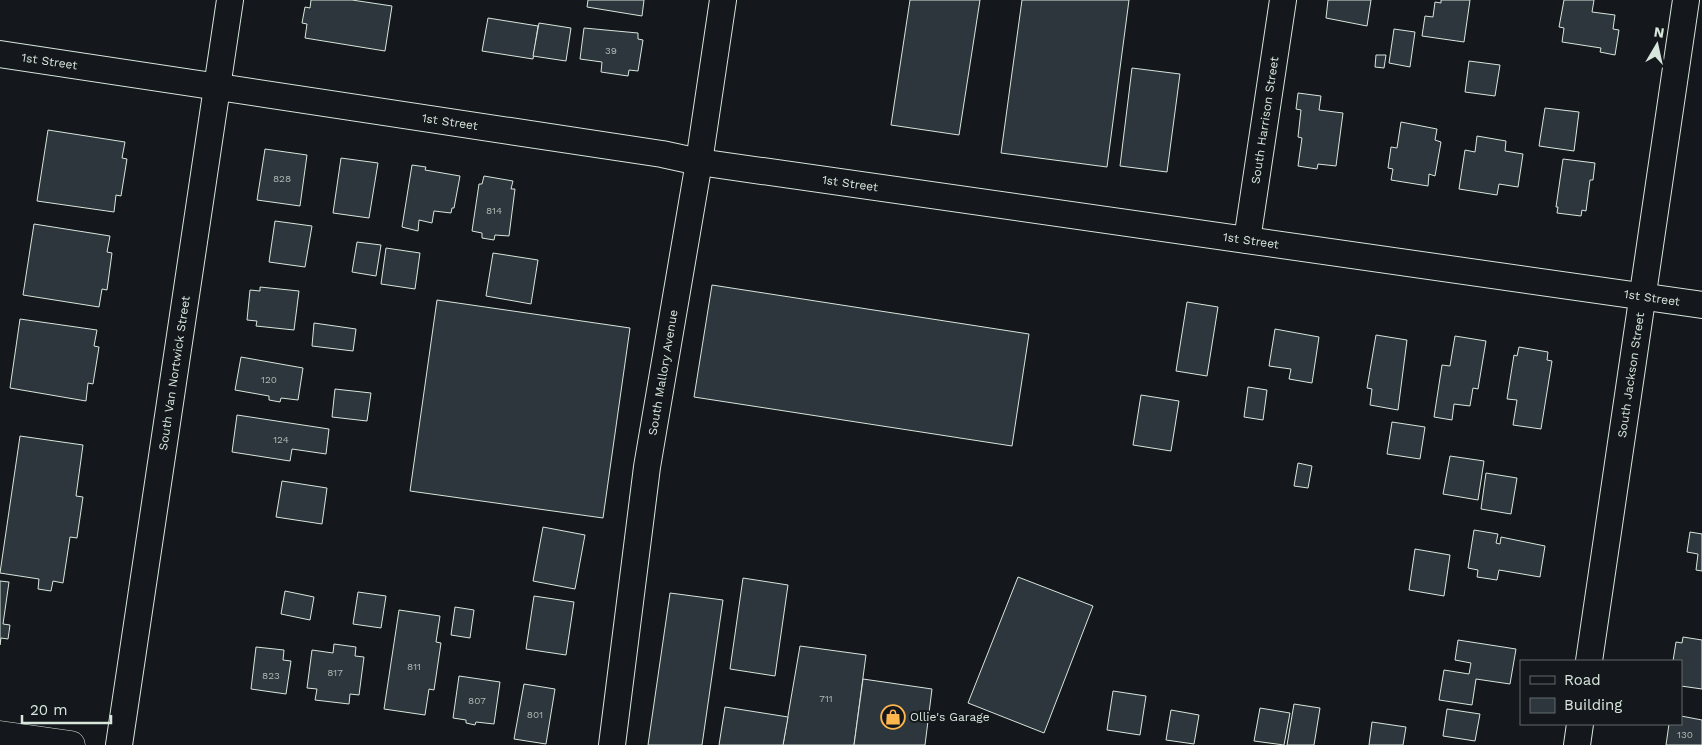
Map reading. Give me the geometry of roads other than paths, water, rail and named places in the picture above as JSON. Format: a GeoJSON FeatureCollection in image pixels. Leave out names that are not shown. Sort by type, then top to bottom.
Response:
{"type":"FeatureCollection","features":[{"type":"Feature","properties":{"kind":"main road"},"geometry":{"type":"LineString","coordinates":[[0,735],[71,745]]}},
{"type":"Feature","properties":{"kind":"street","name":"South Van Nortwick Street"},"geometry":{"type":"LineString","coordinates":[[119,745],[230,0]]}},
{"type":"Feature","properties":{"kind":"street","name":"South Mallory Avenue"},"geometry":{"type":"LineString","coordinates":[[612,745],[647,467],[699,162],[723,0]]}},
{"type":"Feature","properties":{"kind":"street","name":"South Harrison Street"},"geometry":{"type":"LineString","coordinates":[[1247,240],[1284,0]]}},
{"type":"Feature","properties":{"kind":"street","name":"South Jackson Street"},"geometry":{"type":"LineString","coordinates":[[1589,660],[1686,0]]}},
{"type":"Feature","properties":{"kind":"street","name":"1st Street"},"geometry":{"type":"LineString","coordinates":[[0,54],[662,154],[699,162],[1702,306]]}},
{"type":"Feature","properties":{"kind":"street"},"geometry":{"type":"LineString","coordinates":[[1576,745],[1580,725]]}},
{"type":"Feature","properties":{"kind":"place","name":"Ollie's Garage"},"geometry":{"type":"Point","coordinates":[893,717]}}]}
